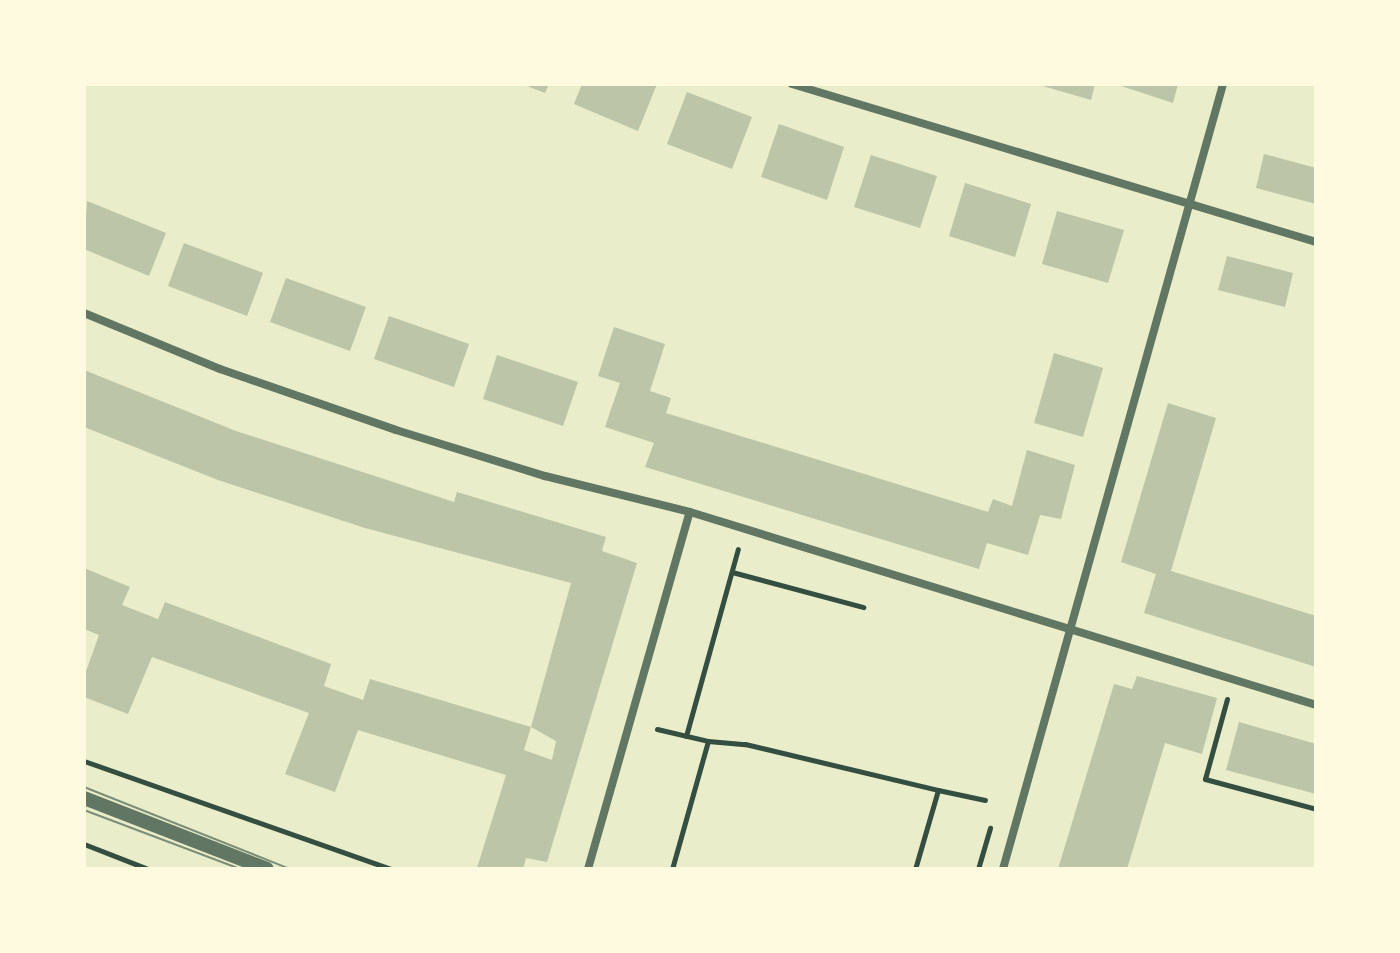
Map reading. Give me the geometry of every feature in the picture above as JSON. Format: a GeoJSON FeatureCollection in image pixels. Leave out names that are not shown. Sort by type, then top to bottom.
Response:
{"type":"FeatureCollection","features":[{"type":"Feature","properties":{"kind":"street"},"geometry":{"type":"LineString","coordinates":[[792,84],[1188,206],[1316,242]]}},
{"type":"Feature","properties":{"kind":"street"},"geometry":{"type":"LineString","coordinates":[[1003,869],[1223,84]]}},
{"type":"Feature","properties":{"kind":"street"},"geometry":{"type":"LineString","coordinates":[[84,313],[220,369],[396,430],[545,476],[690,512],[1316,705]]}},
{"type":"Feature","properties":{"kind":"street"},"geometry":{"type":"LineString","coordinates":[[588,869],[690,512]]}},
{"type":"Feature","properties":{"kind":"street"},"geometry":{"type":"LineString","coordinates":[[84,798],[267,869]]}},
{"type":"Feature","properties":{"kind":"path"},"geometry":{"type":"LineString","coordinates":[[686,736],[738,549]]}},
{"type":"Feature","properties":{"kind":"path"},"geometry":{"type":"LineString","coordinates":[[732,572],[863,607]]}},
{"type":"Feature","properties":{"kind":"path"},"geometry":{"type":"LineString","coordinates":[[1228,698],[1205,779],[1316,809]]}},
{"type":"Feature","properties":{"kind":"path"},"geometry":{"type":"LineString","coordinates":[[657,729],[708,741],[745,744],[985,800]]}},
{"type":"Feature","properties":{"kind":"path"},"geometry":{"type":"LineString","coordinates":[[672,869],[708,741]]}},
{"type":"Feature","properties":{"kind":"path"},"geometry":{"type":"LineString","coordinates":[[84,761],[391,869]]}},
{"type":"Feature","properties":{"kind":"path"},"geometry":{"type":"LineString","coordinates":[[915,869],[938,790]]}},
{"type":"Feature","properties":{"kind":"path"},"geometry":{"type":"LineString","coordinates":[[84,844],[148,869]]}},
{"type":"Feature","properties":{"kind":"building"},"geometry":{"type":"Polygon","coordinates":[[[522,84],[549,84],[545,93],[522,84]]]}},
{"type":"Feature","properties":{"kind":"building"},"geometry":{"type":"Polygon","coordinates":[[[582,84],[657,84],[638,131],[574,104],[582,84]]]}},
{"type":"Feature","properties":{"kind":"building"},"geometry":{"type":"Polygon","coordinates":[[[1036,84],[1095,84],[1091,100],[1036,84]]]}},
{"type":"Feature","properties":{"kind":"building"},"geometry":{"type":"Polygon","coordinates":[[[1115,84],[1178,84],[1173,103],[1115,84]]]}},
{"type":"Feature","properties":{"kind":"building"},"geometry":{"type":"Polygon","coordinates":[[[687,92],[752,117],[732,169],[667,144],[687,92]]]}},
{"type":"Feature","properties":{"kind":"building"},"geometry":{"type":"Polygon","coordinates":[[[779,124],[844,147],[827,200],[761,177],[779,124]]]}},
{"type":"Feature","properties":{"kind":"building"},"geometry":{"type":"Polygon","coordinates":[[[1264,154],[1316,168],[1316,204],[1256,188],[1264,154]]]}},
{"type":"Feature","properties":{"kind":"building"},"geometry":{"type":"Polygon","coordinates":[[[871,155],[937,176],[920,228],[854,207],[871,155]]]}},
{"type":"Feature","properties":{"kind":"building"},"geometry":{"type":"Polygon","coordinates":[[[965,183],[1031,204],[1015,257],[949,236],[965,183]]]}},
{"type":"Feature","properties":{"kind":"building"},"geometry":{"type":"Polygon","coordinates":[[[87,201],[166,233],[149,276],[84,249],[87,201]]]}},
{"type":"Feature","properties":{"kind":"building"},"geometry":{"type":"Polygon","coordinates":[[[1057,211],[1124,230],[1108,283],[1042,264],[1057,211]]]}},
{"type":"Feature","properties":{"kind":"building"},"geometry":{"type":"Polygon","coordinates":[[[184,243],[263,273],[247,316],[168,286],[184,243]]]}},
{"type":"Feature","properties":{"kind":"building"},"geometry":{"type":"Polygon","coordinates":[[[1227,256],[1293,273],[1285,307],[1218,290],[1227,256]]]}},
{"type":"Feature","properties":{"kind":"building"},"geometry":{"type":"Polygon","coordinates":[[[286,278],[366,307],[350,351],[270,322],[286,278]]]}},
{"type":"Feature","properties":{"kind":"building"},"geometry":{"type":"Polygon","coordinates":[[[389,316],[469,344],[454,387],[374,359],[389,316]]]}},
{"type":"Feature","properties":{"kind":"building"},"geometry":{"type":"Polygon","coordinates":[[[614,327],[665,344],[650,391],[671,398],[666,413],[988,512],[993,499],[1012,506],[1027,450],[1075,465],[1061,519],[1040,515],[1028,555],[987,543],[979,569],[645,467],[654,443],[605,427],[620,383],[598,376],[614,327]]]}},
{"type":"Feature","properties":{"kind":"building"},"geometry":{"type":"Polygon","coordinates":[[[1054,353],[1103,368],[1083,437],[1034,423],[1054,353]]]}},
{"type":"Feature","properties":{"kind":"building"},"geometry":{"type":"Polygon","coordinates":[[[497,355],[578,382],[563,426],[483,399],[497,355]]]}},
{"type":"Feature","properties":{"kind":"building"},"geometry":{"type":"Polygon","coordinates":[[[84,370],[236,431],[454,502],[457,492],[606,537],[602,551],[637,563],[547,862],[526,858],[523,869],[477,868],[506,775],[358,730],[335,792],[285,774],[309,713],[152,657],[128,714],[84,697],[84,677],[99,635],[84,629],[84,568],[130,587],[122,605],[158,619],[165,602],[331,664],[324,686],[363,700],[370,679],[531,727],[571,583],[365,528],[218,480],[84,427],[84,370]],[[531,727],[524,750],[552,760],[556,741],[531,727]]]}},
{"type":"Feature","properties":{"kind":"building"},"geometry":{"type":"Polygon","coordinates":[[[1168,403],[1216,418],[1171,571],[1316,616],[1316,667],[1144,613],[1156,574],[1121,562],[1168,403]]]}},
{"type":"Feature","properties":{"kind":"building"},"geometry":{"type":"Polygon","coordinates":[[[1137,676],[1217,698],[1202,754],[1165,743],[1127,869],[1058,869],[1114,684],[1132,689],[1137,676]]]}},
{"type":"Feature","properties":{"kind":"building"},"geometry":{"type":"Polygon","coordinates":[[[1239,722],[1316,744],[1316,794],[1226,770],[1239,722]]]}},
{"type":"Feature","properties":{"kind":"tram line"},"geometry":{"type":"LineString","coordinates":[[84,787],[290,869]]}},
{"type":"Feature","properties":{"kind":"tram line"},"geometry":{"type":"LineString","coordinates":[[84,810],[240,869]]}}]}
